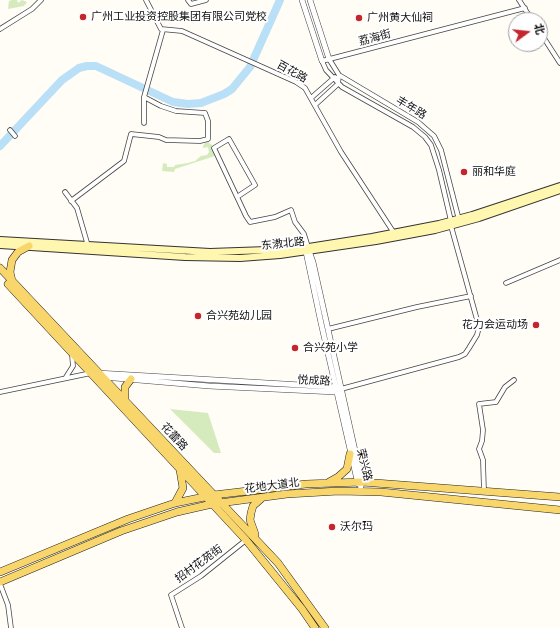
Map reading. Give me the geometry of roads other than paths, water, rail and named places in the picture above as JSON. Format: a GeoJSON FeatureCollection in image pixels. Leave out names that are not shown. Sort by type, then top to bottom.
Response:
{"type":"FeatureCollection","features":[{"type":"Feature","properties":{"kind":"main road","name":"东漖北路"},"geometry":{"type":"LineString","coordinates":[[0,245],[156,256],[216,258],[262,257],[395,235],[460,221],[558,190]]}},
{"type":"Feature","properties":{"kind":"main road","name":"东漖北路"},"geometry":{"type":"LineString","coordinates":[[0,240],[229,253],[308,250]]}},
{"type":"Feature","properties":{"kind":"main road"},"geometry":{"type":"LineString","coordinates":[[12,281],[10,272],[12,260],[18,252],[29,246]]}},
{"type":"Feature","properties":{"kind":"main road","name":"花蕾路"},"geometry":{"type":"LineString","coordinates":[[0,268],[246,540],[302,609],[315,628]]}},
{"type":"Feature","properties":{"kind":"main road","name":"花蕾路"},"geometry":{"type":"LineString","coordinates":[[0,275],[72,352],[125,401],[259,542],[290,577],[325,628]]}},
{"type":"Feature","properties":{"kind":"main road"},"geometry":{"type":"LineString","coordinates":[[125,401],[124,391],[131,380]]}},
{"type":"Feature","properties":{"kind":"main road"},"geometry":{"type":"LineString","coordinates":[[328,482],[338,477],[347,469],[350,454]]}},
{"type":"Feature","properties":{"kind":"main road"},"geometry":{"type":"LineString","coordinates":[[175,503],[183,488],[180,468]]}},
{"type":"Feature","properties":{"kind":"main road","name":"花地大道北"},"geometry":{"type":"LineString","coordinates":[[0,572],[128,519],[175,503],[205,496],[328,482],[359,482],[560,497]]}},
{"type":"Feature","properties":{"kind":"main road","name":"花地大道北"},"geometry":{"type":"LineString","coordinates":[[0,583],[153,520],[184,510],[212,504],[313,492],[360,491],[560,510]]}},
{"type":"Feature","properties":{"kind":"main road"},"geometry":{"type":"LineString","coordinates":[[259,542],[250,520],[253,506],[262,498]]}},
{"type":"Feature","properties":{"kind":"street"},"geometry":{"type":"LineString","coordinates":[[0,29],[32,9],[41,0]]}},
{"type":"Feature","properties":{"kind":"street"},"geometry":{"type":"LineString","coordinates":[[144,123],[144,96],[162,30],[159,27],[146,0]]}},
{"type":"Feature","properties":{"kind":"street"},"geometry":{"type":"LineString","coordinates":[[188,0],[190,4],[206,0]]}},
{"type":"Feature","properties":{"kind":"street"},"geometry":{"type":"LineString","coordinates":[[302,0],[322,61]]}},
{"type":"Feature","properties":{"kind":"street"},"geometry":{"type":"LineString","coordinates":[[310,0],[329,59],[339,75],[338,84],[315,105]]}},
{"type":"Feature","properties":{"kind":"street"},"geometry":{"type":"LineString","coordinates":[[520,0],[527,12]]}},
{"type":"Feature","properties":{"kind":"street","name":"荔海街"},"geometry":{"type":"LineString","coordinates":[[322,61],[525,8]]}},
{"type":"Feature","properties":{"kind":"street","name":"百花路"},"geometry":{"type":"LineString","coordinates":[[162,30],[182,31],[301,85],[311,98],[341,152],[395,235]]}},
{"type":"Feature","properties":{"kind":"street"},"geometry":{"type":"LineString","coordinates":[[548,44],[560,63]]}},
{"type":"Feature","properties":{"kind":"street","name":"丰年路"},"geometry":{"type":"LineString","coordinates":[[322,61],[338,84],[413,127],[425,137],[434,155],[451,223],[472,296],[479,330],[465,354],[459,357],[337,389]]}},
{"type":"Feature","properties":{"kind":"street"},"geometry":{"type":"LineString","coordinates":[[311,98],[333,78],[339,75]]}},
{"type":"Feature","properties":{"kind":"street","name":"丰年路"},"geometry":{"type":"LineString","coordinates":[[339,75],[418,122],[434,136],[441,150],[460,221]]}},
{"type":"Feature","properties":{"kind":"street"},"geometry":{"type":"LineString","coordinates":[[71,201],[124,161],[131,134],[159,137],[166,140],[200,141],[208,138],[208,121],[205,113],[176,111],[161,106],[144,96]]}},
{"type":"Feature","properties":{"kind":"street"},"geometry":{"type":"LineString","coordinates":[[10,130],[15,136]]}},
{"type":"Feature","properties":{"kind":"street"},"geometry":{"type":"LineString","coordinates":[[237,197],[255,185],[229,139],[214,148],[237,197],[250,222],[275,217],[291,210],[295,222],[304,234],[308,250]]}},
{"type":"Feature","properties":{"kind":"street"},"geometry":{"type":"LineString","coordinates":[[558,190],[560,182]]}},
{"type":"Feature","properties":{"kind":"street"},"geometry":{"type":"LineString","coordinates":[[65,192],[77,208],[88,246]]}},
{"type":"Feature","properties":{"kind":"street","name":"荣兴路"},"geometry":{"type":"LineString","coordinates":[[308,250],[328,329],[337,389],[360,491]]}},
{"type":"Feature","properties":{"kind":"street","name":"荣兴路"},"geometry":{"type":"LineString","coordinates":[[308,250],[350,454],[359,482]]}},
{"type":"Feature","properties":{"kind":"street"},"geometry":{"type":"LineString","coordinates":[[506,283],[560,260]]}},
{"type":"Feature","properties":{"kind":"street"},"geometry":{"type":"LineString","coordinates":[[328,329],[417,307],[472,296]]}},
{"type":"Feature","properties":{"kind":"street"},"geometry":{"type":"LineString","coordinates":[[66,378],[73,366],[72,352]]}},
{"type":"Feature","properties":{"kind":"street"},"geometry":{"type":"LineString","coordinates":[[0,392],[66,378],[97,374]]}},
{"type":"Feature","properties":{"kind":"street","name":"悦成路"},"geometry":{"type":"LineString","coordinates":[[97,374],[337,389]]}},
{"type":"Feature","properties":{"kind":"street","name":"悦成路"},"geometry":{"type":"LineString","coordinates":[[97,374],[131,380],[337,389]]}},
{"type":"Feature","properties":{"kind":"street"},"geometry":{"type":"LineString","coordinates":[[484,492],[483,460],[479,449],[482,441],[483,430],[479,404],[496,402],[505,387],[514,380]]}},
{"type":"Feature","properties":{"kind":"street","name":"招村花苑街"},"geometry":{"type":"LineString","coordinates":[[182,628],[171,595],[201,576],[246,540]]}},
{"type":"Feature","properties":{"kind":"street"},"geometry":{"type":"LineString","coordinates":[[0,583],[8,605],[11,628]]}},
{"type":"Feature","properties":{"kind":"waterway"},"geometry":{"type":"LineString","coordinates":[[0,146],[62,80],[79,68],[87,66],[96,66],[173,102],[188,104],[201,103],[224,94],[232,89],[250,67],[280,0]]}},
{"type":"Feature","properties":{"kind":"place","name":"广州工业投资控股集团有限公司党校"},"geometry":{"type":"Point","coordinates":[83,17]}},
{"type":"Feature","properties":{"kind":"place","name":"广州黄大仙祠"},"geometry":{"type":"Point","coordinates":[359,18]}},
{"type":"Feature","properties":{"kind":"place","name":"丽和华庭"},"geometry":{"type":"Point","coordinates":[464,172]}},
{"type":"Feature","properties":{"kind":"place","name":"合兴苑幼儿园"},"geometry":{"type":"Point","coordinates":[198,316]}},
{"type":"Feature","properties":{"kind":"place","name":"花力会运动场"},"geometry":{"type":"Point","coordinates":[536,325]}},
{"type":"Feature","properties":{"kind":"place","name":"合兴苑小学"},"geometry":{"type":"Point","coordinates":[295,348]}},
{"type":"Feature","properties":{"kind":"place","name":"沃尔玛"},"geometry":{"type":"Point","coordinates":[332,527]}}]}
